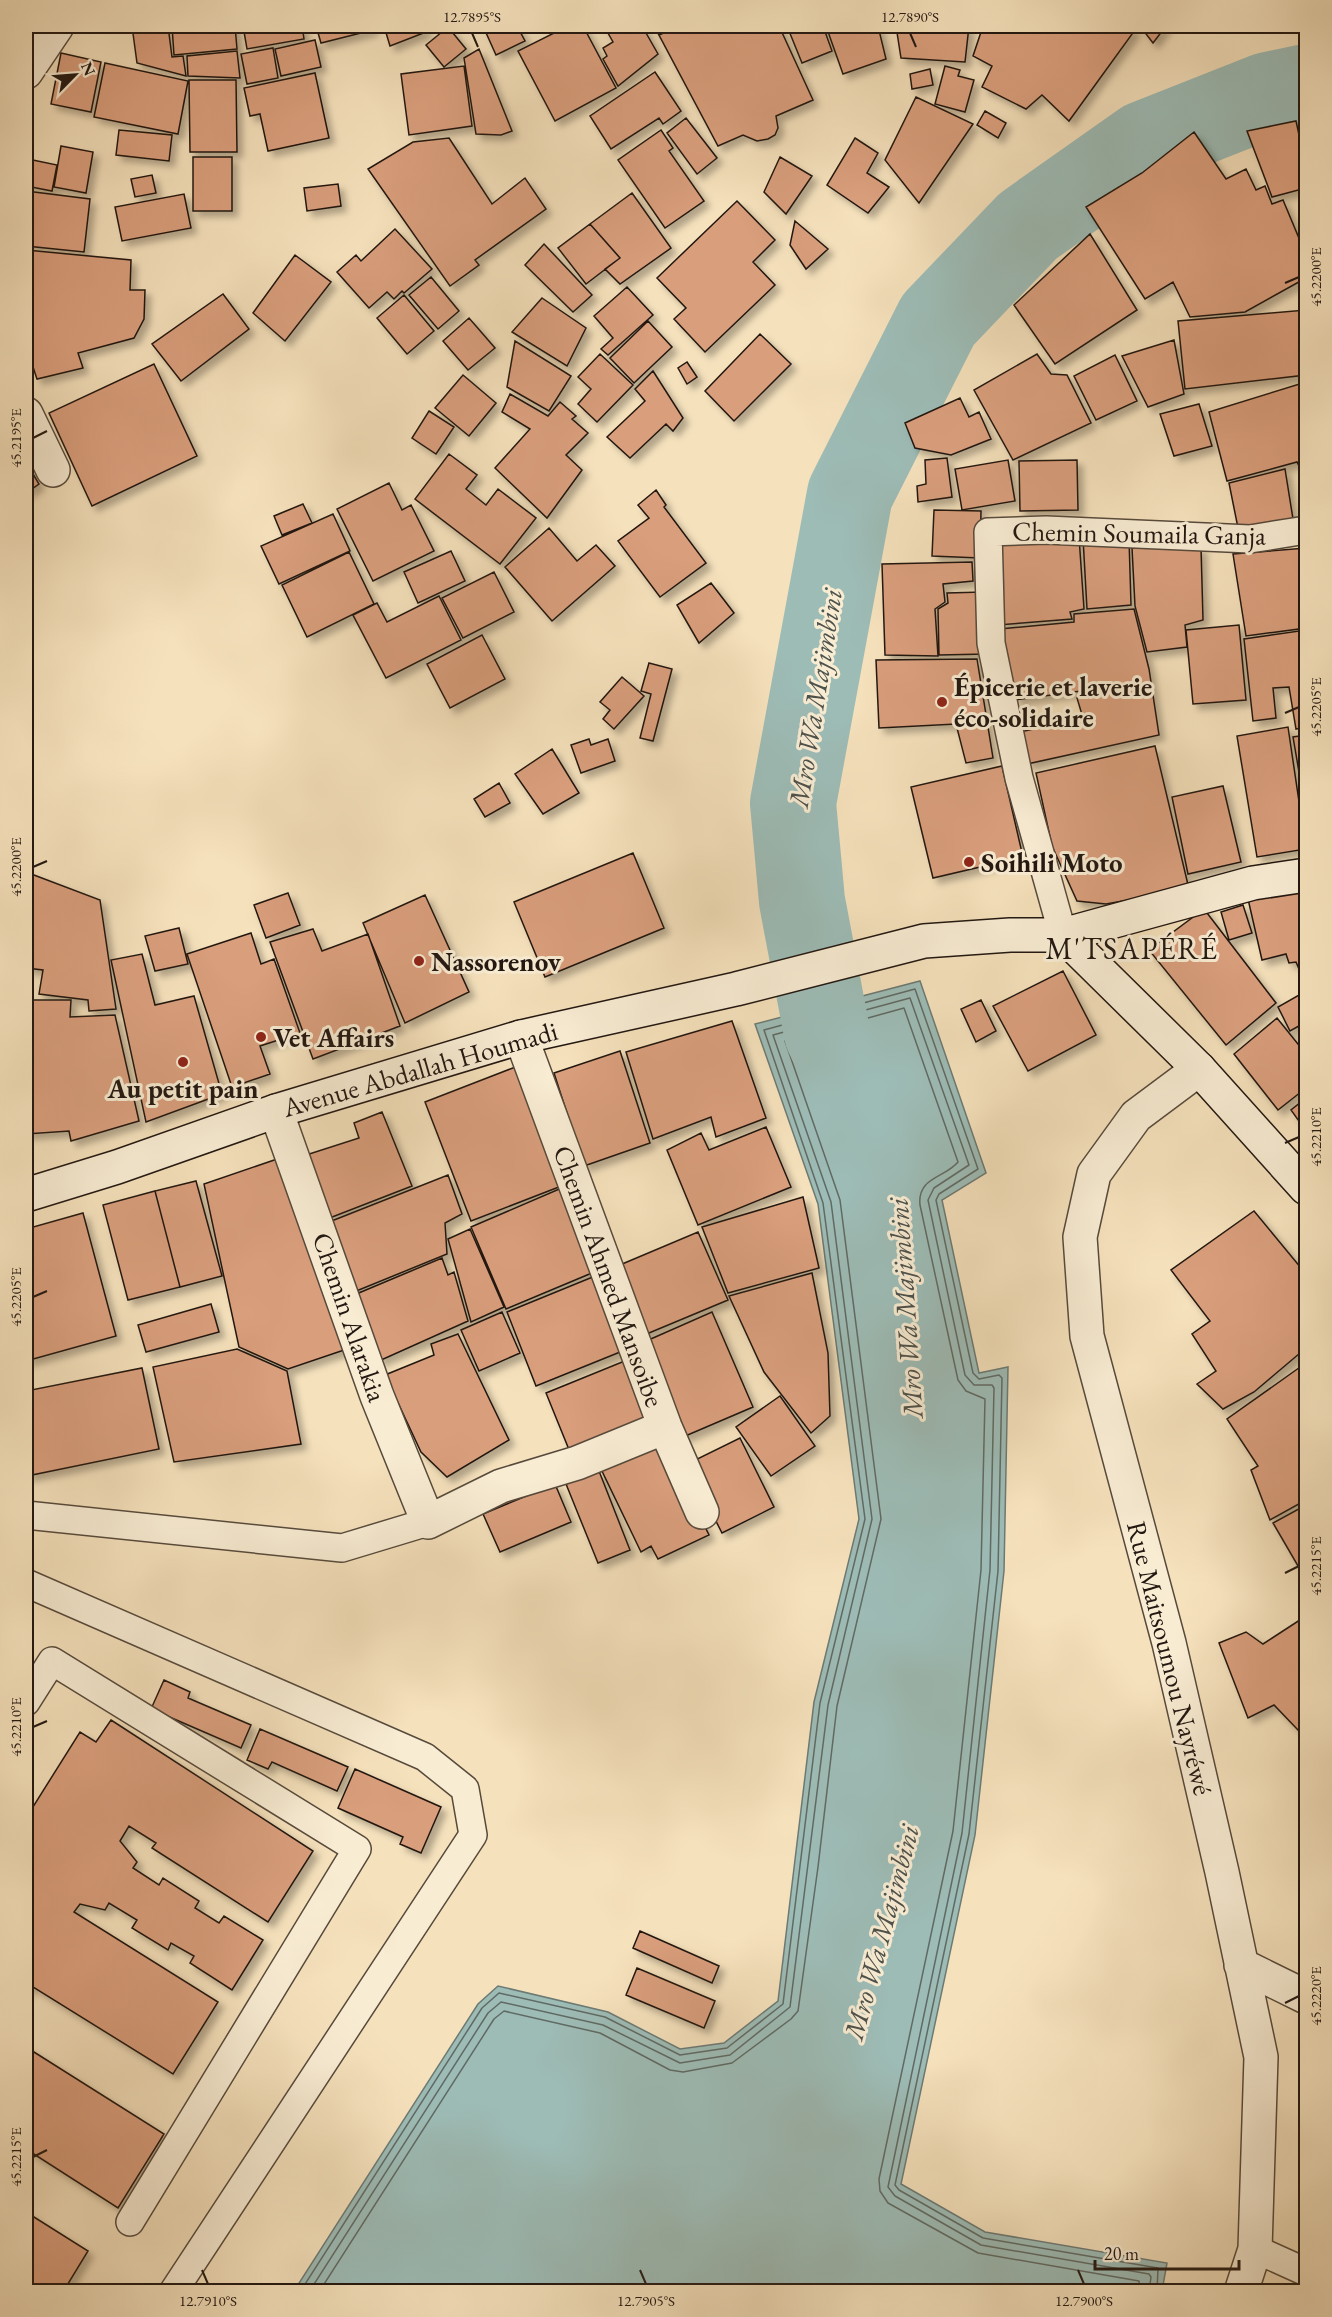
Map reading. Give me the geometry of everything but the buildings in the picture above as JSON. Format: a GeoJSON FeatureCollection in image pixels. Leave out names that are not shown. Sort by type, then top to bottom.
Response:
{"type":"FeatureCollection","features":[{"type":"Feature","properties":{"kind":"street"},"geometry":{"type":"LineString","coordinates":[[26,72],[57,26]]}},
{"type":"Feature","properties":{"kind":"street"},"geometry":{"type":"LineString","coordinates":[[26,414],[53,470]]}},
{"type":"Feature","properties":{"kind":"street"},"geometry":{"type":"LineString","coordinates":[[1063,934],[1253,883],[1306,875]]}},
{"type":"Feature","properties":{"kind":"street","name":"Avenue Abdallah Houmadi"},"geometry":{"type":"LineString","coordinates":[[26,1195],[117,1167],[276,1111],[521,1037],[752,984],[924,941],[1010,934],[1063,934]]}},
{"type":"Feature","properties":{"kind":"street"},"geometry":{"type":"LineString","coordinates":[[1063,934],[1199,1069],[1306,1188]]}},
{"type":"Feature","properties":{"kind":"street","name":"Chemin Ahmed Mansoibe"},"geometry":{"type":"LineString","coordinates":[[521,1037],[665,1427],[702,1512]]}},
{"type":"Feature","properties":{"kind":"street","name":"Rue Maitsoumou Nayréwé"},"geometry":{"type":"LineString","coordinates":[[1199,1069],[1136,1116],[1094,1174],[1080,1237],[1087,1336],[1169,1644],[1261,2057],[1255,2249],[1241,2292]]}},
{"type":"Feature","properties":{"kind":"street","name":"Chemin Alarakia"},"geometry":{"type":"LineString","coordinates":[[276,1111],[377,1395],[428,1522]]}},
{"type":"Feature","properties":{"kind":"street"},"geometry":{"type":"LineString","coordinates":[[428,1522],[501,1486],[577,1463],[665,1427]]}},
{"type":"Feature","properties":{"kind":"street"},"geometry":{"type":"LineString","coordinates":[[1242,1965],[1306,1997]]}},
{"type":"Feature","properties":{"kind":"lane","name":"Chemin Soumaila Ganja"},"geometry":{"type":"LineString","coordinates":[[1063,934],[1018,778],[991,644],[988,532],[1046,530],[1250,539],[1306,530]]}},
{"type":"Feature","properties":{"kind":"lane"},"geometry":{"type":"LineString","coordinates":[[26,1515],[342,1548],[428,1522]]}},
{"type":"Feature","properties":{"kind":"lane"},"geometry":{"type":"LineString","coordinates":[[26,1583],[425,1757],[465,1789],[473,1835],[174,2292]]}},
{"type":"Feature","properties":{"kind":"lane"},"geometry":{"type":"LineString","coordinates":[[26,1702],[52,1661],[357,1849],[130,2222]]}},
{"type":"Feature","properties":{"kind":"lane"},"geometry":{"type":"LineString","coordinates":[[1255,2249],[1306,2272]]}},
{"type":"Feature","properties":{"kind":"water"},"geometry":{"type":"Polygon","coordinates":[[[920,981],[986,1173],[942,1200],[979,1373],[1008,1367],[1004,1571],[975,1835],[901,2184],[985,2232],[1167,2263],[1162,2291],[294,2291],[478,2004],[498,1986],[608,2012],[680,2049],[724,2043],[778,2001],[814,1702],[859,1519],[818,1204],[755,1024],[920,981]]]}},
{"type":"Feature","properties":{"kind":"waterway","name":"Mro Wa Majimbini"},"geometry":{"type":"LineString","coordinates":[[866,1115],[827,1033],[802,901],[793,803],[850,494],[938,320],[1028,226],[1144,144],[1268,95],[1306,87]]}},
{"type":"Feature","properties":{"kind":"place","name":"Épicerie et laverie éco-solidaire"},"geometry":{"type":"Point","coordinates":[942,702]}},
{"type":"Feature","properties":{"kind":"place","name":"Soihili Moto"},"geometry":{"type":"Point","coordinates":[969,862]}},
{"type":"Feature","properties":{"kind":"place","name":"Nassorenov"},"geometry":{"type":"Point","coordinates":[419,961]}},
{"type":"Feature","properties":{"kind":"place","name":"Vet Affairs"},"geometry":{"type":"Point","coordinates":[261,1037]}},
{"type":"Feature","properties":{"kind":"place","name":"Au petit pain"},"geometry":{"type":"Point","coordinates":[183,1062]}},
{"type":"Feature","properties":{"kind":"district","name":"M'TSAPÉRÉ"},"geometry":{"type":"Point","coordinates":[1132,948]}}]}
